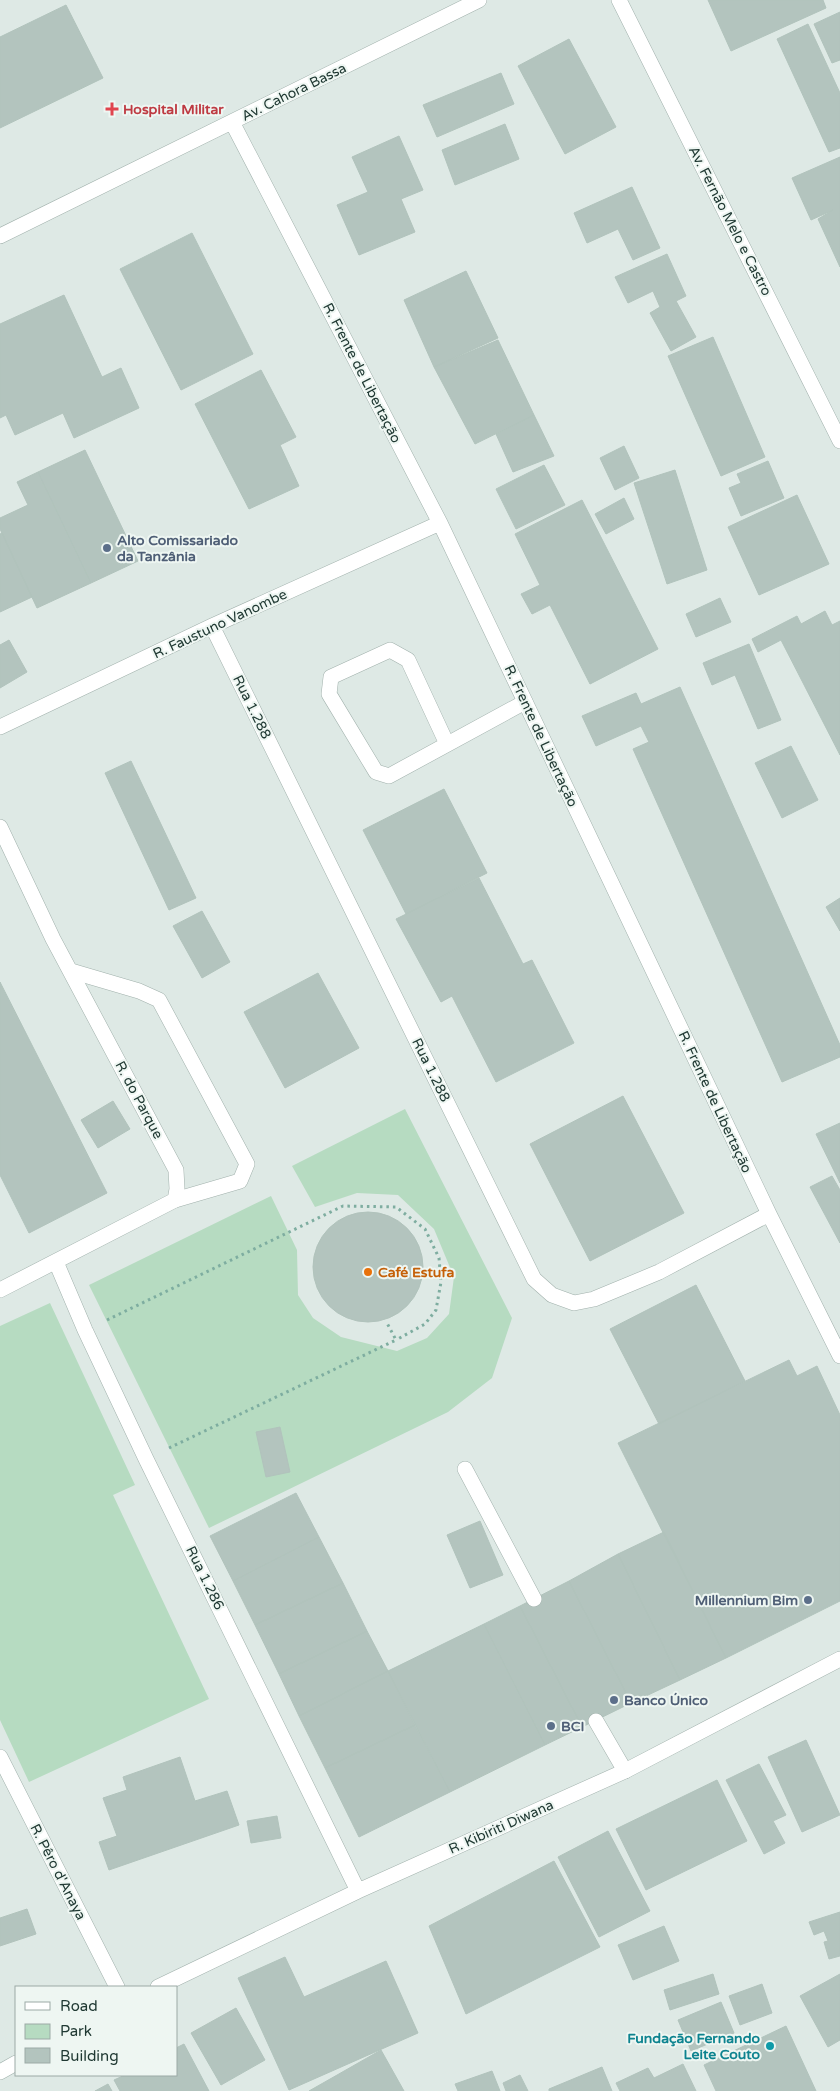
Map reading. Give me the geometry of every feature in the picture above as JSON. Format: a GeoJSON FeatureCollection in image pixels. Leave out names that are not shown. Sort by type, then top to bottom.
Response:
{"type":"FeatureCollection","features":[{"type":"Feature","properties":{"kind":"street","name":"Av. Cahora Bassa"},"geometry":{"type":"LineString","coordinates":[[0,236],[480,0]]}},
{"type":"Feature","properties":{"kind":"street","name":"Av. Fernão Melo e Castro"},"geometry":{"type":"LineString","coordinates":[[619,0],[840,442]]}},
{"type":"Feature","properties":{"kind":"street","name":"R. Frente de Libertação"},"geometry":{"type":"LineString","coordinates":[[232,122],[440,523],[769,1214],[840,1356]]}},
{"type":"Feature","properties":{"kind":"street","name":"R. Faustuno Vanombe"},"geometry":{"type":"LineString","coordinates":[[0,727],[212,626],[440,523]]}},
{"type":"Feature","properties":{"kind":"street","name":"Rua 1.288"},"geometry":{"type":"LineString","coordinates":[[212,626],[534,1280],[552,1295],[574,1303],[594,1299],[659,1272],[769,1214]]}},
{"type":"Feature","properties":{"kind":"street"},"geometry":{"type":"LineString","coordinates":[[447,744],[408,660],[390,650],[331,677],[329,694],[376,772],[389,776],[525,702]]}},
{"type":"Feature","properties":{"kind":"street","name":"R. do Parque"},"geometry":{"type":"LineString","coordinates":[[0,827],[71,971],[176,1170],[178,1189],[175,1200]]}},
{"type":"Feature","properties":{"kind":"street"},"geometry":{"type":"LineString","coordinates":[[0,1290],[175,1200],[240,1180],[247,1164],[159,1000],[139,991],[71,971]]}},
{"type":"Feature","properties":{"kind":"street","name":"Rua 1.286"},"geometry":{"type":"LineString","coordinates":[[56,1262],[85,1330],[146,1459],[358,1891]]}},
{"type":"Feature","properties":{"kind":"street"},"geometry":{"type":"LineString","coordinates":[[465,1469],[534,1599]]}},
{"type":"Feature","properties":{"kind":"street","name":"R. Kibiriti Diwana"},"geometry":{"type":"LineString","coordinates":[[160,1986],[358,1891],[625,1771],[840,1658]]}},
{"type":"Feature","properties":{"kind":"street"},"geometry":{"type":"LineString","coordinates":[[596,1720],[625,1771]]}},
{"type":"Feature","properties":{"kind":"street","name":"R. Pêro d'Anaya"},"geometry":{"type":"LineString","coordinates":[[0,1757],[116,1986]]}},
{"type":"Feature","properties":{"kind":"street"},"geometry":{"type":"LineString","coordinates":[[0,2072],[15,2064]]}},
{"type":"Feature","properties":{"kind":"path"},"geometry":{"type":"LineString","coordinates":[[85,1330],[343,1206],[396,1207],[425,1229],[439,1258],[442,1282],[436,1310],[425,1324],[396,1340],[146,1459]]}},
{"type":"Feature","properties":{"kind":"path"},"geometry":{"type":"LineString","coordinates":[[388,1323],[396,1340]]}},
{"type":"Feature","properties":{"kind":"green space"},"geometry":{"type":"Polygon","coordinates":[[[405,1109],[512,1318],[492,1378],[448,1412],[209,1528],[89,1285],[271,1196],[297,1250],[298,1295],[313,1318],[341,1337],[397,1351],[427,1338],[449,1314],[454,1277],[434,1229],[398,1195],[357,1193],[315,1207],[292,1166],[405,1109]]]}},
{"type":"Feature","properties":{"kind":"green space"},"geometry":{"type":"Polygon","coordinates":[[[50,1303],[135,1485],[113,1495],[209,1699],[29,1782],[0,1720],[0,1326],[50,1303]]]}},
{"type":"Feature","properties":{"kind":"building"},"geometry":{"type":"Polygon","coordinates":[[[708,0],[823,0],[826,8],[731,51],[708,0]]]}},
{"type":"Feature","properties":{"kind":"building"},"geometry":{"type":"Polygon","coordinates":[[[66,5],[103,78],[0,128],[0,37],[66,5]]]}},
{"type":"Feature","properties":{"kind":"building"},"geometry":{"type":"Polygon","coordinates":[[[840,12],[840,60],[832,63],[814,24],[840,12]]]}},
{"type":"Feature","properties":{"kind":"building"},"geometry":{"type":"Polygon","coordinates":[[[808,24],[840,93],[840,148],[829,152],[777,39],[808,24]]]}},
{"type":"Feature","properties":{"kind":"building"},"geometry":{"type":"Polygon","coordinates":[[[569,39],[616,127],[565,154],[518,66],[569,39]]]}},
{"type":"Feature","properties":{"kind":"building"},"geometry":{"type":"Polygon","coordinates":[[[501,73],[514,104],[437,137],[423,105],[501,73]]]}},
{"type":"Feature","properties":{"kind":"building"},"geometry":{"type":"Polygon","coordinates":[[[505,124],[519,159],[455,185],[442,150],[505,124]]]}},
{"type":"Feature","properties":{"kind":"building"},"geometry":{"type":"Polygon","coordinates":[[[399,136],[423,190],[401,199],[415,232],[359,255],[337,205],[368,192],[352,157],[399,136]]]}},
{"type":"Feature","properties":{"kind":"building"},"geometry":{"type":"Polygon","coordinates":[[[840,157],[840,267],[818,219],[833,210],[811,220],[792,178],[840,157]]]}},
{"type":"Feature","properties":{"kind":"building"},"geometry":{"type":"Polygon","coordinates":[[[632,187],[660,248],[633,260],[618,229],[587,243],[574,213],[632,187]]]}},
{"type":"Feature","properties":{"kind":"building"},"geometry":{"type":"Polygon","coordinates":[[[192,233],[253,354],[181,390],[120,269],[192,233]]]}},
{"type":"Feature","properties":{"kind":"building"},"geometry":{"type":"Polygon","coordinates":[[[667,254],[686,296],[676,301],[696,337],[671,351],[650,313],[660,307],[653,291],[628,303],[615,277],[667,254]]]}},
{"type":"Feature","properties":{"kind":"building"},"geometry":{"type":"Polygon","coordinates":[[[466,271],[498,338],[434,367],[404,300],[466,271]]]}},
{"type":"Feature","properties":{"kind":"building"},"geometry":{"type":"Polygon","coordinates":[[[64,295],[102,377],[121,368],[139,408],[74,438],[63,413],[15,435],[6,415],[0,418],[0,324],[64,295]]]}},
{"type":"Feature","properties":{"kind":"building"},"geometry":{"type":"Polygon","coordinates":[[[713,337],[765,457],[721,476],[668,356],[713,337]]]}},
{"type":"Feature","properties":{"kind":"building"},"geometry":{"type":"Polygon","coordinates":[[[498,340],[534,415],[475,444],[434,367],[498,340]]]}},
{"type":"Feature","properties":{"kind":"building"},"geometry":{"type":"Polygon","coordinates":[[[261,370],[296,437],[280,445],[299,486],[249,509],[195,404],[261,370]]]}},
{"type":"Feature","properties":{"kind":"building"},"geometry":{"type":"Polygon","coordinates":[[[534,415],[554,456],[513,472],[496,434],[534,415]]]}},
{"type":"Feature","properties":{"kind":"building"},"geometry":{"type":"Polygon","coordinates":[[[624,446],[639,478],[615,490],[600,458],[624,446]]]}},
{"type":"Feature","properties":{"kind":"building"},"geometry":{"type":"Polygon","coordinates":[[[85,450],[138,561],[91,583],[38,472],[85,450]]]}},
{"type":"Feature","properties":{"kind":"building"},"geometry":{"type":"Polygon","coordinates":[[[768,461],[784,498],[741,516],[729,488],[741,483],[737,474],[768,461]]]}},
{"type":"Feature","properties":{"kind":"building"},"geometry":{"type":"Polygon","coordinates":[[[544,465],[565,505],[516,529],[496,489],[544,465]]]}},
{"type":"Feature","properties":{"kind":"building"},"geometry":{"type":"Polygon","coordinates":[[[675,470],[707,570],[667,584],[634,483],[675,470]]]}},
{"type":"Feature","properties":{"kind":"building"},"geometry":{"type":"Polygon","coordinates":[[[38,472],[91,583],[37,608],[0,529],[0,518],[28,505],[17,482],[38,472]]]}},
{"type":"Feature","properties":{"kind":"building"},"geometry":{"type":"Polygon","coordinates":[[[797,495],[829,564],[759,595],[728,527],[797,495]]]}},
{"type":"Feature","properties":{"kind":"building"},"geometry":{"type":"Polygon","coordinates":[[[624,498],[634,519],[606,534],[595,514],[624,498]]]}},
{"type":"Feature","properties":{"kind":"building"},"geometry":{"type":"Polygon","coordinates":[[[582,500],[658,649],[590,684],[550,605],[532,614],[521,594],[540,585],[515,534],[582,500]]]}},
{"type":"Feature","properties":{"kind":"building"},"geometry":{"type":"Polygon","coordinates":[[[2,533],[32,597],[0,612],[0,534],[2,533]]]}},
{"type":"Feature","properties":{"kind":"building"},"geometry":{"type":"Polygon","coordinates":[[[720,598],[731,622],[696,637],[686,614],[720,598]]]}},
{"type":"Feature","properties":{"kind":"building"},"geometry":{"type":"Polygon","coordinates":[[[825,611],[832,625],[840,621],[840,755],[781,640],[758,652],[752,639],[797,616],[801,624],[825,611]]]}},
{"type":"Feature","properties":{"kind":"building"},"geometry":{"type":"Polygon","coordinates":[[[9,640],[27,672],[0,688],[0,645],[9,640]]]}},
{"type":"Feature","properties":{"kind":"building"},"geometry":{"type":"Polygon","coordinates":[[[749,644],[781,720],[758,729],[735,675],[712,685],[703,663],[749,644]]]}},
{"type":"Feature","properties":{"kind":"building"},"geometry":{"type":"Polygon","coordinates":[[[680,687],[840,1045],[840,1057],[782,1082],[633,749],[649,742],[641,726],[596,746],[582,716],[636,693],[641,704],[680,687]]]}},
{"type":"Feature","properties":{"kind":"building"},"geometry":{"type":"Polygon","coordinates":[[[791,746],[818,800],[782,818],[755,763],[791,746]]]}},
{"type":"Feature","properties":{"kind":"building"},"geometry":{"type":"Polygon","coordinates":[[[131,761],[196,898],[169,910],[105,773],[131,761]]]}},
{"type":"Feature","properties":{"kind":"building"},"geometry":{"type":"Polygon","coordinates":[[[444,789],[487,873],[406,914],[363,830],[444,789]]]}},
{"type":"Feature","properties":{"kind":"building"},"geometry":{"type":"Polygon","coordinates":[[[479,878],[523,964],[532,960],[574,1043],[496,1082],[452,996],[441,1002],[396,919],[479,878]]]}},
{"type":"Feature","properties":{"kind":"building"},"geometry":{"type":"Polygon","coordinates":[[[840,898],[840,931],[826,907],[840,898]]]}},
{"type":"Feature","properties":{"kind":"building"},"geometry":{"type":"Polygon","coordinates":[[[202,911],[230,962],[202,978],[173,926],[202,911]]]}},
{"type":"Feature","properties":{"kind":"building"},"geometry":{"type":"Polygon","coordinates":[[[318,973],[359,1048],[285,1088],[244,1012],[318,973]]]}},
{"type":"Feature","properties":{"kind":"building"},"geometry":{"type":"Polygon","coordinates":[[[0,982],[107,1193],[29,1233],[0,1175],[0,982]]]}},
{"type":"Feature","properties":{"kind":"building"},"geometry":{"type":"Polygon","coordinates":[[[623,1096],[684,1213],[590,1261],[530,1144],[623,1096]]]}},
{"type":"Feature","properties":{"kind":"building"},"geometry":{"type":"Polygon","coordinates":[[[113,1101],[130,1129],[98,1148],[81,1120],[113,1101]]]}},
{"type":"Feature","properties":{"kind":"building"},"geometry":{"type":"Polygon","coordinates":[[[840,1123],[840,1183],[816,1134],[840,1123]]]}},
{"type":"Feature","properties":{"kind":"building"},"geometry":{"type":"Polygon","coordinates":[[[832,1176],[840,1190],[840,1243],[810,1187],[832,1176]]]}},
{"type":"Feature","properties":{"kind":"building","name":"Café Estufa"},"geometry":{"type":"Polygon","coordinates":[[[368,1212],[379,1213],[389,1217],[407,1228],[418,1246],[422,1256],[422,1278],[418,1288],[407,1306],[389,1317],[379,1321],[368,1322],[357,1321],[347,1317],[329,1306],[318,1288],[314,1278],[313,1267],[314,1256],[318,1246],[329,1228],[347,1217],[357,1213],[368,1212]]]}},
{"type":"Feature","properties":{"kind":"building"},"geometry":{"type":"Polygon","coordinates":[[[696,1285],[745,1381],[659,1424],[610,1329],[696,1285]]]}},
{"type":"Feature","properties":{"kind":"building"},"geometry":{"type":"Polygon","coordinates":[[[789,1360],[797,1376],[817,1366],[840,1415],[840,1601],[726,1658],[618,1443],[789,1360]]]}},
{"type":"Feature","properties":{"kind":"building"},"geometry":{"type":"Polygon","coordinates":[[[280,1427],[290,1472],[266,1477],[256,1432],[280,1427]]]}},
{"type":"Feature","properties":{"kind":"building"},"geometry":{"type":"Polygon","coordinates":[[[296,1493],[319,1537],[233,1581],[210,1536],[296,1493]]]}},
{"type":"Feature","properties":{"kind":"building"},"geometry":{"type":"Polygon","coordinates":[[[480,1521],[503,1575],[470,1588],[447,1535],[480,1521]]]}},
{"type":"Feature","properties":{"kind":"building"},"geometry":{"type":"Polygon","coordinates":[[[664,1532],[726,1658],[680,1680],[618,1554],[664,1532]]]}},
{"type":"Feature","properties":{"kind":"building"},"geometry":{"type":"Polygon","coordinates":[[[319,1537],[343,1583],[255,1625],[233,1581],[319,1537]]]}},
{"type":"Feature","properties":{"kind":"building"},"geometry":{"type":"Polygon","coordinates":[[[618,1554],[680,1680],[631,1703],[569,1581],[618,1554]]]}},
{"type":"Feature","properties":{"kind":"building"},"geometry":{"type":"Polygon","coordinates":[[[569,1581],[631,1703],[582,1727],[520,1606],[569,1581]]]}},
{"type":"Feature","properties":{"kind":"building"},"geometry":{"type":"Polygon","coordinates":[[[343,1583],[367,1631],[279,1674],[255,1625],[343,1583]]]}},
{"type":"Feature","properties":{"kind":"building"},"geometry":{"type":"Polygon","coordinates":[[[520,1606],[582,1727],[545,1745],[484,1624],[520,1606]]]}},
{"type":"Feature","properties":{"kind":"building"},"geometry":{"type":"Polygon","coordinates":[[[484,1624],[545,1745],[450,1792],[388,1671],[484,1624]]]}},
{"type":"Feature","properties":{"kind":"building"},"geometry":{"type":"Polygon","coordinates":[[[367,1631],[388,1671],[299,1716],[279,1674],[367,1631]]]}},
{"type":"Feature","properties":{"kind":"building"},"geometry":{"type":"Polygon","coordinates":[[[388,1671],[415,1725],[325,1768],[299,1716],[388,1671]]]}},
{"type":"Feature","properties":{"kind":"building"},"geometry":{"type":"Polygon","coordinates":[[[415,1725],[450,1792],[359,1837],[325,1768],[415,1725]]]}},
{"type":"Feature","properties":{"kind":"building"},"geometry":{"type":"Polygon","coordinates":[[[806,1740],[840,1815],[802,1832],[768,1757],[806,1740]]]}},
{"type":"Feature","properties":{"kind":"building"},"geometry":{"type":"Polygon","coordinates":[[[180,1757],[195,1801],[227,1791],[239,1825],[109,1870],[99,1842],[117,1836],[103,1798],[127,1790],[123,1777],[180,1757]]]}},
{"type":"Feature","properties":{"kind":"building"},"geometry":{"type":"Polygon","coordinates":[[[759,1764],[786,1815],[773,1821],[785,1843],[764,1854],[726,1780],[759,1764]]]}},
{"type":"Feature","properties":{"kind":"building"},"geometry":{"type":"Polygon","coordinates":[[[717,1780],[747,1841],[646,1890],[616,1829],[717,1780]]]}},
{"type":"Feature","properties":{"kind":"building"},"geometry":{"type":"Polygon","coordinates":[[[277,1816],[281,1838],[251,1843],[247,1821],[277,1816]]]}},
{"type":"Feature","properties":{"kind":"building"},"geometry":{"type":"Polygon","coordinates":[[[608,1831],[650,1911],[599,1937],[558,1857],[608,1831]]]}},
{"type":"Feature","properties":{"kind":"building"},"geometry":{"type":"Polygon","coordinates":[[[554,1861],[600,1947],[466,2014],[429,1926],[554,1861]]]}},
{"type":"Feature","properties":{"kind":"building"},"geometry":{"type":"Polygon","coordinates":[[[27,1909],[36,1934],[0,1946],[0,1918],[27,1909]]]}},
{"type":"Feature","properties":{"kind":"building"},"geometry":{"type":"Polygon","coordinates":[[[840,1912],[840,1956],[829,1959],[824,1942],[828,1941],[824,1931],[814,1935],[809,1922],[840,1912]]]}},
{"type":"Feature","properties":{"kind":"building"},"geometry":{"type":"Polygon","coordinates":[[[664,1926],[679,1961],[633,1980],[618,1945],[664,1926]]]}},
{"type":"Feature","properties":{"kind":"building"},"geometry":{"type":"Polygon","coordinates":[[[285,1957],[304,1997],[386,1961],[418,2033],[289,2090],[238,1978],[285,1957]]]}},
{"type":"Feature","properties":{"kind":"building"},"geometry":{"type":"Polygon","coordinates":[[[713,1974],[719,1994],[670,2010],[664,1990],[713,1974]]]}},
{"type":"Feature","properties":{"kind":"building"},"geometry":{"type":"Polygon","coordinates":[[[840,1974],[840,2040],[828,2047],[800,1996],[840,1974]]]}},
{"type":"Feature","properties":{"kind":"building"},"geometry":{"type":"Polygon","coordinates":[[[762,1984],[772,2013],[740,2025],[729,1996],[762,1984]]]}},
{"type":"Feature","properties":{"kind":"building"},"geometry":{"type":"Polygon","coordinates":[[[721,2002],[734,2033],[691,2051],[678,2020],[721,2002]]]}},
{"type":"Feature","properties":{"kind":"building"},"geometry":{"type":"Polygon","coordinates":[[[236,2008],[265,2060],[221,2085],[191,2033],[236,2008]]]}},
{"type":"Feature","properties":{"kind":"building","name":"Fundação Fernando Leite Couto"},"geometry":{"type":"Polygon","coordinates":[[[786,2026],[816,2091],[716,2091],[704,2065],[786,2026]]]}},
{"type":"Feature","properties":{"kind":"building"},"geometry":{"type":"Polygon","coordinates":[[[184,2044],[209,2091],[120,2091],[114,2080],[123,2076],[178,2076],[178,2047],[184,2044]]]}},
{"type":"Feature","properties":{"kind":"building"},"geometry":{"type":"Polygon","coordinates":[[[381,2050],[404,2091],[309,2091],[381,2050]]]}},
{"type":"Feature","properties":{"kind":"building"},"geometry":{"type":"Polygon","coordinates":[[[683,2064],[696,2091],[620,2091],[616,2083],[648,2068],[654,2078],[683,2064]]]}},
{"type":"Feature","properties":{"kind":"building"},"geometry":{"type":"Polygon","coordinates":[[[602,2067],[612,2091],[549,2091],[549,2089],[602,2067]]]}},
{"type":"Feature","properties":{"kind":"building"},"geometry":{"type":"Polygon","coordinates":[[[492,2071],[500,2091],[458,2091],[455,2084],[492,2071]]]}},
{"type":"Feature","properties":{"kind":"building"},"geometry":{"type":"Polygon","coordinates":[[[520,2075],[528,2091],[506,2091],[503,2083],[520,2075]]]}},
{"type":"Feature","properties":{"kind":"building"},"geometry":{"type":"Polygon","coordinates":[[[108,2084],[112,2091],[95,2091],[108,2084]]]}},
{"type":"Feature","properties":{"kind":"place","name":"Hospital Militar"},"geometry":{"type":"Point","coordinates":[112,109]}},
{"type":"Feature","properties":{"kind":"place","name":"Alto Comissariado da Tanzânia"},"geometry":{"type":"Point","coordinates":[107,548]}},
{"type":"Feature","properties":{"kind":"place","name":"Café Estufa"},"geometry":{"type":"Point","coordinates":[368,1272]}},
{"type":"Feature","properties":{"kind":"place","name":"Millennium Bim"},"geometry":{"type":"Point","coordinates":[808,1600]}},
{"type":"Feature","properties":{"kind":"place","name":"Banco Único"},"geometry":{"type":"Point","coordinates":[614,1700]}},
{"type":"Feature","properties":{"kind":"place","name":"BCI"},"geometry":{"type":"Point","coordinates":[551,1726]}},
{"type":"Feature","properties":{"kind":"place","name":"Fundação Fernando Leite Couto"},"geometry":{"type":"Point","coordinates":[770,2046]}}]}
